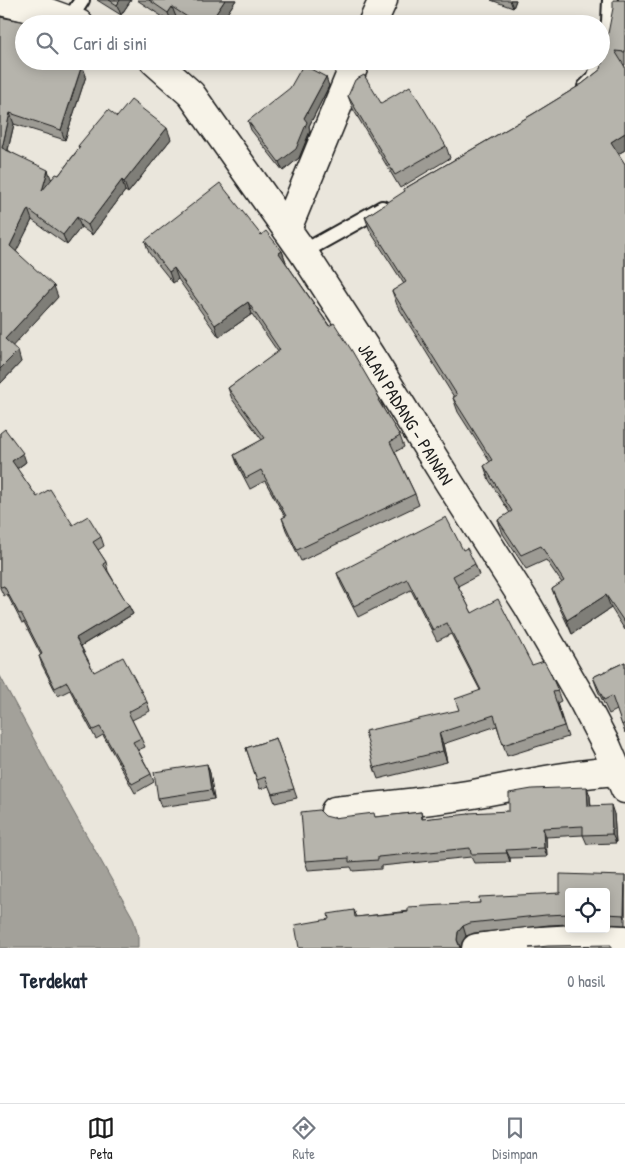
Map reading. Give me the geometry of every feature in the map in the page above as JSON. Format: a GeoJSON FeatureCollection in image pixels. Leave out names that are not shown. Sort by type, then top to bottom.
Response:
{"type":"FeatureCollection","features":[{"type":"Feature","properties":{"kind":"main road"},"geometry":{"type":"LineString","coordinates":[[376,15],[383,0]]}},
{"type":"Feature","properties":{"kind":"main road"},"geometry":{"type":"LineString","coordinates":[[0,1],[46,12],[76,14]]}},
{"type":"Feature","properties":{"kind":"main road","name":"JALAN PADANG - PAINAN"},"geometry":{"type":"LineString","coordinates":[[164,70],[191,94],[303,252],[373,360],[528,606],[583,701],[622,780]]}},
{"type":"Feature","properties":{"kind":"main road"},"geometry":{"type":"LineString","coordinates":[[287,229],[352,70]]}},
{"type":"Feature","properties":{"kind":"main road"},"geometry":{"type":"LineString","coordinates":[[335,812],[467,795],[584,774],[622,780]]}},
{"type":"Feature","properties":{"kind":"main road"},"geometry":{"type":"LineString","coordinates":[[476,948],[520,942],[570,939],[625,940]]}},
{"type":"Feature","properties":{"kind":"lane"},"geometry":{"type":"LineString","coordinates":[[609,15],[610,0]]}},
{"type":"Feature","properties":{"kind":"lane"},"geometry":{"type":"LineString","coordinates":[[574,95],[594,78],[597,70]]}},
{"type":"Feature","properties":{"kind":"lane"},"geometry":{"type":"LineString","coordinates":[[303,252],[392,203]]}},
{"type":"Feature","properties":{"kind":"shaded area"},"geometry":{"type":"Polygon","coordinates":[[[0,676],[133,918],[138,936],[138,948],[0,948],[0,676]]]}},
{"type":"Feature","properties":{"kind":"building"},"geometry":{"type":"Polygon","coordinates":[[[109,0],[120,0],[117,5],[109,0]]]}},
{"type":"Feature","properties":{"kind":"building"},"geometry":{"type":"Polygon","coordinates":[[[149,0],[225,0],[215,15],[184,15],[172,7],[168,13],[149,0]]]}},
{"type":"Feature","properties":{"kind":"building"},"geometry":{"type":"Polygon","coordinates":[[[613,0],[625,0],[625,52],[615,51],[625,67],[625,133],[611,142],[625,164],[625,623],[606,595],[567,620],[552,589],[564,581],[541,546],[521,555],[498,520],[512,511],[484,466],[492,460],[453,398],[457,395],[392,291],[406,282],[365,217],[405,191],[404,189],[533,114],[582,84],[600,70],[610,70],[610,23],[613,0]]]}},
{"type":"Feature","properties":{"kind":"building"},"geometry":{"type":"Polygon","coordinates":[[[0,17],[15,20],[15,70],[80,70],[61,130],[10,113],[2,148],[48,170],[42,191],[56,174],[59,175],[80,147],[78,146],[108,110],[117,117],[131,100],[167,128],[124,182],[122,180],[88,225],[77,217],[63,235],[28,209],[10,246],[54,286],[5,339],[18,351],[0,369],[0,17]]]}},
{"type":"Feature","properties":{"kind":"building"},"geometry":{"type":"Polygon","coordinates":[[[300,70],[313,70],[326,77],[304,118],[307,122],[296,149],[279,162],[248,121],[290,88],[300,70]]]}},
{"type":"Feature","properties":{"kind":"building"},"geometry":{"type":"Polygon","coordinates":[[[364,75],[381,103],[410,86],[446,146],[395,175],[348,96],[355,80],[364,75]]]}},
{"type":"Feature","properties":{"kind":"building"},"geometry":{"type":"Polygon","coordinates":[[[220,183],[261,235],[266,231],[282,251],[279,253],[329,326],[334,323],[352,351],[400,436],[390,442],[415,494],[297,550],[282,518],[286,516],[261,470],[246,478],[234,455],[265,438],[228,388],[280,350],[248,302],[215,325],[174,268],[169,272],[145,241],[220,183]]]}},
{"type":"Feature","properties":{"kind":"building"},"geometry":{"type":"Polygon","coordinates":[[[5,429],[23,453],[12,461],[37,497],[50,489],[73,525],[88,516],[101,537],[93,542],[106,562],[103,564],[129,606],[76,638],[94,672],[123,657],[147,702],[128,712],[141,738],[133,742],[151,774],[132,784],[100,727],[93,730],[67,682],[55,688],[39,656],[42,654],[21,613],[19,614],[4,586],[0,586],[0,433],[5,429]]]}},
{"type":"Feature","properties":{"kind":"building"},"geometry":{"type":"Polygon","coordinates":[[[446,517],[463,550],[467,548],[475,564],[453,576],[472,613],[498,599],[532,665],[544,661],[550,672],[558,691],[553,692],[564,726],[503,745],[494,715],[439,733],[443,751],[374,768],[365,731],[459,710],[455,699],[481,690],[447,623],[433,630],[407,579],[354,606],[337,573],[446,517]]]}},
{"type":"Feature","properties":{"kind":"building"},"geometry":{"type":"Polygon","coordinates":[[[625,662],[625,723],[622,725],[612,696],[604,700],[593,677],[625,662]]]}},
{"type":"Feature","properties":{"kind":"building"},"geometry":{"type":"Polygon","coordinates":[[[276,738],[294,789],[272,794],[265,777],[257,780],[246,748],[276,738]]]}},
{"type":"Feature","properties":{"kind":"building"},"geometry":{"type":"Polygon","coordinates":[[[207,764],[211,790],[158,798],[154,772],[207,764]]]}},
{"type":"Feature","properties":{"kind":"building"},"geometry":{"type":"Polygon","coordinates":[[[587,787],[588,806],[611,805],[612,834],[583,835],[583,826],[543,828],[544,848],[506,850],[507,853],[471,854],[470,848],[378,857],[378,860],[349,862],[349,858],[305,861],[301,812],[319,810],[325,816],[333,818],[374,813],[375,817],[421,812],[422,819],[469,813],[509,811],[509,793],[532,789],[587,787]]]}},
{"type":"Feature","properties":{"kind":"building"},"geometry":{"type":"Polygon","coordinates":[[[560,874],[625,876],[624,915],[610,914],[610,888],[565,888],[565,914],[470,923],[463,926],[458,932],[457,940],[460,948],[299,948],[295,925],[329,919],[328,914],[354,910],[355,917],[408,912],[408,907],[480,903],[479,897],[560,893],[560,874]]]}},
{"type":"Feature","properties":{"kind":"building"},"geometry":{"type":"Polygon","coordinates":[[[611,945],[611,948],[529,948],[548,946],[611,945]]]}}]}
